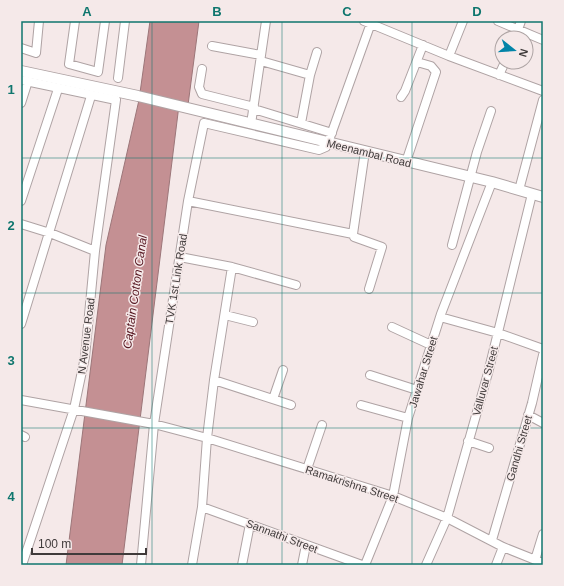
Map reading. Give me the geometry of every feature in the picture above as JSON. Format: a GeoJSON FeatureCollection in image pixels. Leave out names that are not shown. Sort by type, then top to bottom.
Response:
{"type":"FeatureCollection","features":[{"type":"Feature","properties":{"kind":"main road","name":"Meenambal Road"},"geometry":{"type":"LineString","coordinates":[[21,71],[138,96],[492,182],[543,197]]}},
{"type":"Feature","properties":{"kind":"street"},"geometry":{"type":"LineString","coordinates":[[21,48],[36,52],[38,21]]}},
{"type":"Feature","properties":{"kind":"street"},"geometry":{"type":"LineString","coordinates":[[75,21],[69,64],[98,72],[105,21]]}},
{"type":"Feature","properties":{"kind":"street"},"geometry":{"type":"LineString","coordinates":[[118,78],[125,21]]}},
{"type":"Feature","properties":{"kind":"street"},"geometry":{"type":"LineString","coordinates":[[251,124],[266,21]]}},
{"type":"Feature","properties":{"kind":"street"},"geometry":{"type":"LineString","coordinates":[[449,56],[463,21]]}},
{"type":"Feature","properties":{"kind":"street"},"geometry":{"type":"LineString","coordinates":[[498,21],[518,30],[521,21]]}},
{"type":"Feature","properties":{"kind":"street"},"geometry":{"type":"LineString","coordinates":[[328,143],[368,22],[423,46],[543,91]]}},
{"type":"Feature","properties":{"kind":"street"},"geometry":{"type":"LineString","coordinates":[[212,46],[261,58],[310,75]]}},
{"type":"Feature","properties":{"kind":"street"},"geometry":{"type":"LineString","coordinates":[[401,97],[405,91],[423,46]]}},
{"type":"Feature","properties":{"kind":"street"},"geometry":{"type":"LineString","coordinates":[[300,123],[310,75],[317,52]]}},
{"type":"Feature","properties":{"kind":"street"},"geometry":{"type":"LineString","coordinates":[[406,162],[436,72],[431,66],[417,62]]}},
{"type":"Feature","properties":{"kind":"street"},"geometry":{"type":"LineString","coordinates":[[202,69],[199,87],[202,94],[254,108],[332,133]]}},
{"type":"Feature","properties":{"kind":"street"},"geometry":{"type":"LineString","coordinates":[[500,75],[502,70]]}},
{"type":"Feature","properties":{"kind":"street"},"geometry":{"type":"LineString","coordinates":[[21,103],[24,80],[91,96],[21,324]]}},
{"type":"Feature","properties":{"kind":"street"},"geometry":{"type":"LineString","coordinates":[[21,201],[58,89]]}},
{"type":"Feature","properties":{"kind":"street","name":"N Avenue Road"},"geometry":{"type":"LineString","coordinates":[[22,565],[25,543],[74,409],[85,357],[95,251],[116,100],[91,96]]}},
{"type":"Feature","properties":{"kind":"street"},"geometry":{"type":"LineString","coordinates":[[518,190],[543,100]]}},
{"type":"Feature","properties":{"kind":"street"},"geometry":{"type":"LineString","coordinates":[[452,245],[477,152],[491,112]]}},
{"type":"Feature","properties":{"kind":"street","name":"TVK 1st Link Road"},"geometry":{"type":"LineString","coordinates":[[141,565],[154,424],[188,201],[204,123],[319,150],[326,147],[328,143]]}},
{"type":"Feature","properties":{"kind":"street"},"geometry":{"type":"LineString","coordinates":[[535,131],[543,133]]}},
{"type":"Feature","properties":{"kind":"street"},"geometry":{"type":"LineString","coordinates":[[353,234],[365,151]]}},
{"type":"Feature","properties":{"kind":"street","name":"Jawahar Street"},"geometry":{"type":"LineString","coordinates":[[365,565],[393,496],[408,418],[440,317],[492,182]]}},
{"type":"Feature","properties":{"kind":"street","name":"Valluvar Street"},"geometry":{"type":"LineString","coordinates":[[426,565],[447,518],[498,333],[532,194]]}},
{"type":"Feature","properties":{"kind":"street"},"geometry":{"type":"LineString","coordinates":[[188,201],[353,234],[354,237],[382,247],[369,289]]}},
{"type":"Feature","properties":{"kind":"street"},"geometry":{"type":"LineString","coordinates":[[21,224],[50,233],[95,251]]}},
{"type":"Feature","properties":{"kind":"street"},"geometry":{"type":"LineString","coordinates":[[180,257],[232,267],[296,285]]}},
{"type":"Feature","properties":{"kind":"street"},"geometry":{"type":"LineString","coordinates":[[192,565],[202,507],[207,438],[214,380],[232,267]]}},
{"type":"Feature","properties":{"kind":"street"},"geometry":{"type":"LineString","coordinates":[[225,316],[253,322]]}},
{"type":"Feature","properties":{"kind":"street"},"geometry":{"type":"LineString","coordinates":[[440,317],[498,333],[543,349]]}},
{"type":"Feature","properties":{"kind":"street"},"geometry":{"type":"LineString","coordinates":[[392,328],[432,345]]}},
{"type":"Feature","properties":{"kind":"street","name":"Gandhi Street"},"geometry":{"type":"LineString","coordinates":[[492,540],[528,415],[543,355]]}},
{"type":"Feature","properties":{"kind":"street"},"geometry":{"type":"LineString","coordinates":[[273,399],[283,370]]}},
{"type":"Feature","properties":{"kind":"street"},"geometry":{"type":"LineString","coordinates":[[370,375],[417,390]]}},
{"type":"Feature","properties":{"kind":"street"},"geometry":{"type":"LineString","coordinates":[[214,380],[291,405]]}},
{"type":"Feature","properties":{"kind":"street","name":"Ramakrishna Street"},"geometry":{"type":"LineString","coordinates":[[21,400],[154,424],[207,438],[307,469],[393,496],[447,518],[503,547],[539,562]]}},
{"type":"Feature","properties":{"kind":"street"},"geometry":{"type":"LineString","coordinates":[[361,405],[408,418]]}},
{"type":"Feature","properties":{"kind":"street"},"geometry":{"type":"LineString","coordinates":[[528,415],[543,423]]}},
{"type":"Feature","properties":{"kind":"street"},"geometry":{"type":"LineString","coordinates":[[307,469],[322,425]]}},
{"type":"Feature","properties":{"kind":"street"},"geometry":{"type":"LineString","coordinates":[[468,441],[489,448]]}},
{"type":"Feature","properties":{"kind":"street","name":"Sannathi Street"},"geometry":{"type":"LineString","coordinates":[[202,507],[362,565]]}},
{"type":"Feature","properties":{"kind":"street"},"geometry":{"type":"LineString","coordinates":[[242,565],[250,524]]}},
{"type":"Feature","properties":{"kind":"street"},"geometry":{"type":"LineString","coordinates":[[539,562],[543,534]]}},
{"type":"Feature","properties":{"kind":"street"},"geometry":{"type":"LineString","coordinates":[[302,565],[306,545]]}},
{"type":"Feature","properties":{"kind":"street"},"geometry":{"type":"LineString","coordinates":[[496,565],[503,547]]}},
{"type":"Feature","properties":{"kind":"water","name":"Captain Cotton Canal"},"geometry":{"type":"Polygon","coordinates":[[[150,21],[199,21],[188,105],[179,105],[122,565],[66,565],[106,245],[139,100],[150,21]]]}}]}
